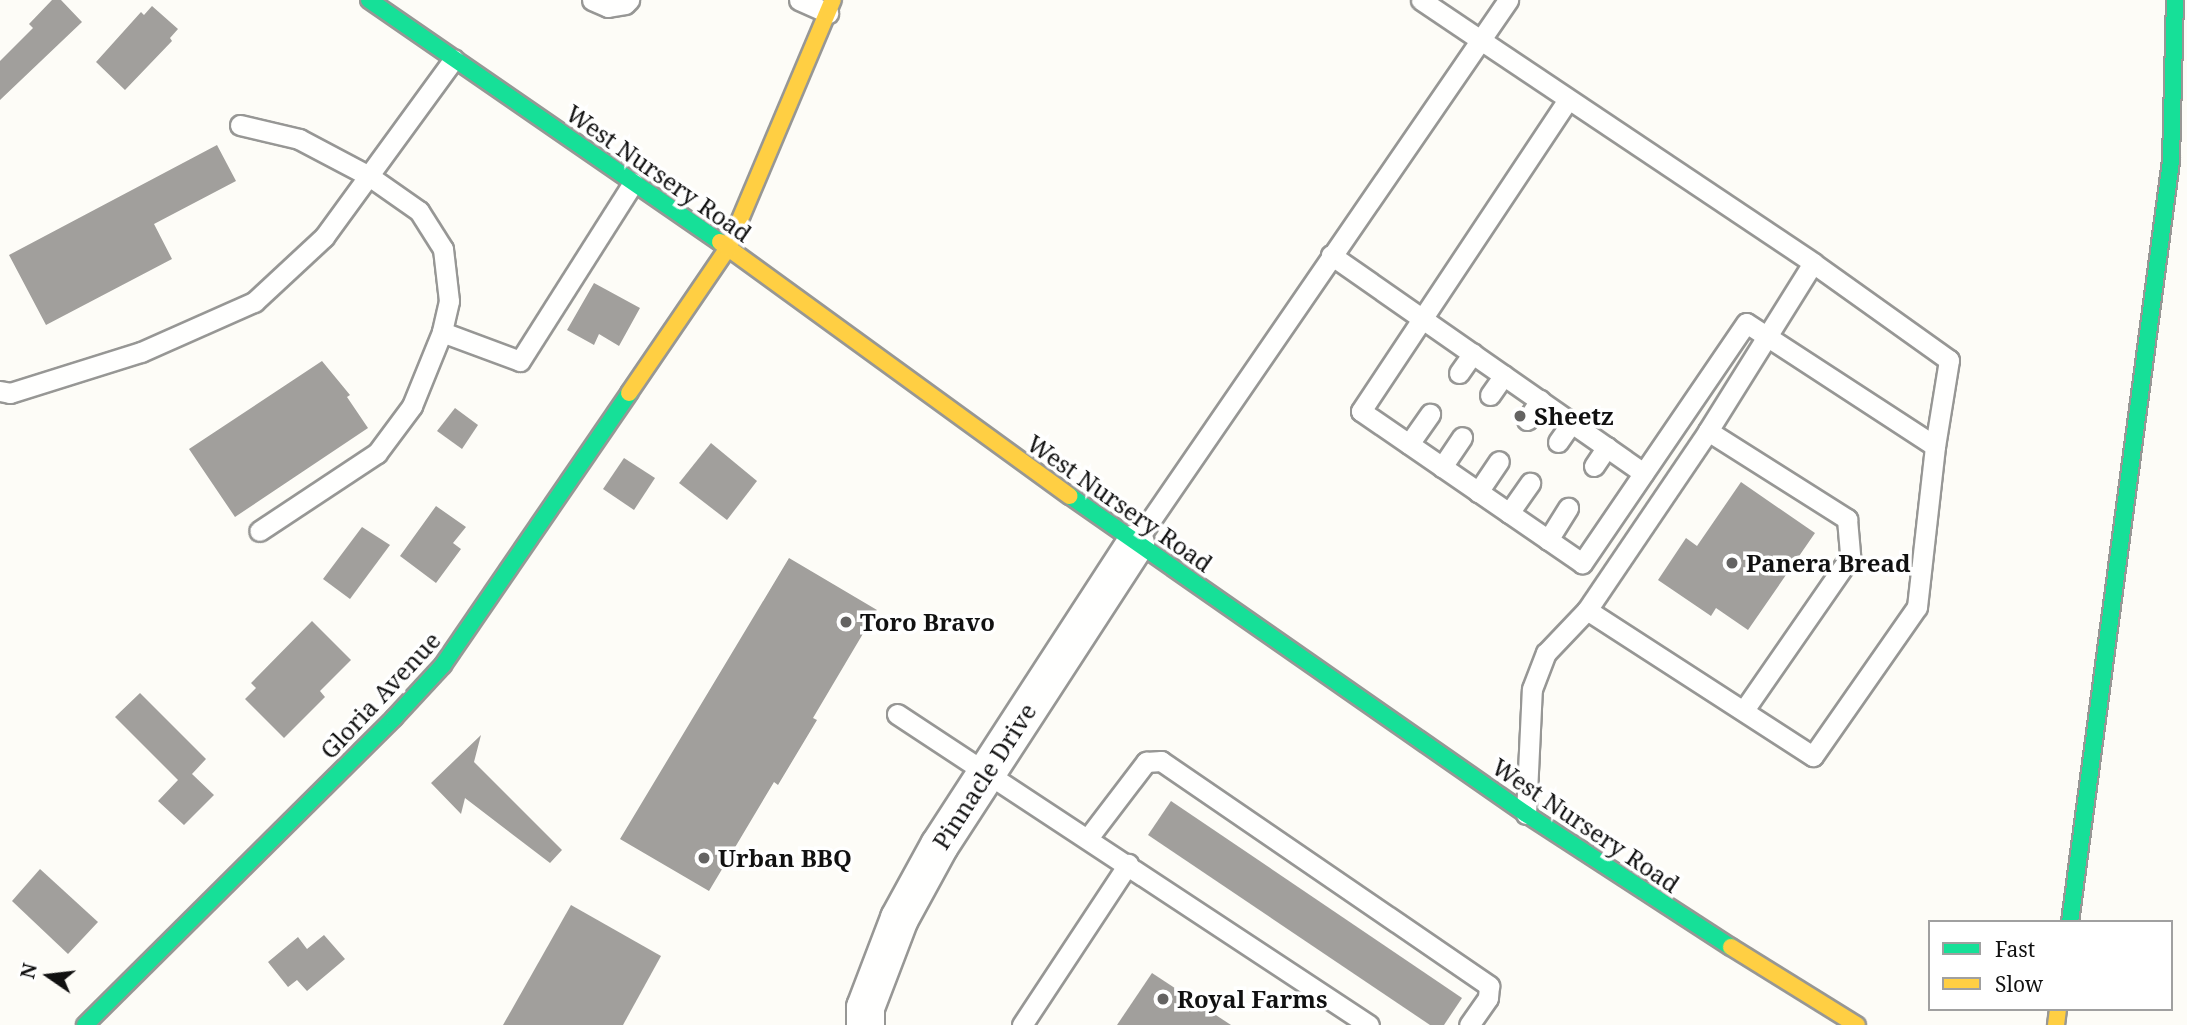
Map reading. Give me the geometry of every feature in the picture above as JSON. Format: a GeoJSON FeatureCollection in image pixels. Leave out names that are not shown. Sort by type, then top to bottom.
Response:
{"type":"FeatureCollection","features":[{"type":"Feature","properties":{"kind":"main road","name":"West Nursery Road"},"geometry":{"type":"LineString","coordinates":[[369,0],[728,248],[1135,543],[1526,814],[1684,918],[1857,1025]]}},
{"type":"Feature","properties":{"kind":"main road"},"geometry":{"type":"LineString","coordinates":[[2070,920],[2171,161],[2175,0]]}},
{"type":"Feature","properties":{"kind":"main road","name":"Gloria Avenue"},"geometry":{"type":"LineString","coordinates":[[85,1025],[394,719],[443,665],[728,248],[831,6]]}},
{"type":"Feature","properties":{"kind":"street","name":"Pinnacle Drive"},"geometry":{"type":"LineString","coordinates":[[865,1025],[865,1007],[899,918],[939,845],[1135,543]]}},
{"type":"Feature","properties":{"kind":"lane"},"geometry":{"type":"LineString","coordinates":[[592,0],[608,7],[625,4],[629,0]]}},
{"type":"Feature","properties":{"kind":"lane"},"geometry":{"type":"LineString","coordinates":[[799,0],[831,6]]}},
{"type":"Feature","properties":{"kind":"lane"},"geometry":{"type":"LineString","coordinates":[[1421,0],[1813,263],[1950,360],[1934,446],[1916,607],[1813,756],[1587,610]]}},
{"type":"Feature","properties":{"kind":"lane"},"geometry":{"type":"LineString","coordinates":[[1135,543],[1479,38],[1508,0]]}},
{"type":"Feature","properties":{"kind":"lane"},"geometry":{"type":"LineString","coordinates":[[0,391],[10,393],[141,352],[254,302],[324,237],[454,59]]}},
{"type":"Feature","properties":{"kind":"lane"},"geometry":{"type":"LineString","coordinates":[[1568,99],[1361,411],[1582,563],[1746,323],[1934,446]]}},
{"type":"Feature","properties":{"kind":"lane"},"geometry":{"type":"LineString","coordinates":[[240,125],[299,139],[369,176],[419,211],[443,249],[449,301],[442,332],[412,406],[377,453],[259,531]]}},
{"type":"Feature","properties":{"kind":"lane"},"geometry":{"type":"LineString","coordinates":[[442,332],[520,361],[633,183]]}},
{"type":"Feature","properties":{"kind":"lane"},"geometry":{"type":"LineString","coordinates":[[1331,255],[1644,472]]}},
{"type":"Feature","properties":{"kind":"lane"},"geometry":{"type":"LineString","coordinates":[[1526,814],[1532,689],[1546,653],[1587,610],[1708,431],[1813,263]]}},
{"type":"Feature","properties":{"kind":"lane"},"geometry":{"type":"LineString","coordinates":[[1459,373],[1473,353]]}},
{"type":"Feature","properties":{"kind":"lane"},"geometry":{"type":"LineString","coordinates":[[1490,395],[1504,374]]}},
{"type":"Feature","properties":{"kind":"lane"},"geometry":{"type":"LineString","coordinates":[[1527,419],[1540,400]]}},
{"type":"Feature","properties":{"kind":"lane"},"geometry":{"type":"LineString","coordinates":[[1409,444],[1430,414]]}},
{"type":"Feature","properties":{"kind":"lane"},"geometry":{"type":"LineString","coordinates":[[1559,442],[1572,422]]}},
{"type":"Feature","properties":{"kind":"lane"},"geometry":{"type":"LineString","coordinates":[[1708,431],[1847,519],[1850,557],[1744,710]]}},
{"type":"Feature","properties":{"kind":"lane"},"geometry":{"type":"LineString","coordinates":[[1442,467],[1462,437]]}},
{"type":"Feature","properties":{"kind":"lane"},"geometry":{"type":"LineString","coordinates":[[1594,466],[1607,447]]}},
{"type":"Feature","properties":{"kind":"lane"},"geometry":{"type":"LineString","coordinates":[[1478,492],[1499,461]]}},
{"type":"Feature","properties":{"kind":"lane"},"geometry":{"type":"LineString","coordinates":[[1509,513],[1530,483]]}},
{"type":"Feature","properties":{"kind":"lane"},"geometry":{"type":"LineString","coordinates":[[1548,540],[1568,508]]}},
{"type":"Feature","properties":{"kind":"lane"},"geometry":{"type":"LineString","coordinates":[[897,714],[1369,1025]]}},
{"type":"Feature","properties":{"kind":"lane"},"geometry":{"type":"LineString","coordinates":[[1088,838],[1146,762],[1161,761],[1489,986],[1488,998],[1469,1025]]}},
{"type":"Feature","properties":{"kind":"lane"},"geometry":{"type":"LineString","coordinates":[[1022,1025],[1128,864]]}},
{"type":"Feature","properties":{"kind":"building"},"geometry":{"type":"Polygon","coordinates":[[[52,0],[61,0],[82,22],[0,100],[0,61],[33,28],[29,24],[52,0]]]}},
{"type":"Feature","properties":{"kind":"building"},"geometry":{"type":"Polygon","coordinates":[[[152,6],[178,29],[170,38],[172,41],[125,90],[96,62],[141,12],[144,15],[152,6]]]}},
{"type":"Feature","properties":{"kind":"building"},"geometry":{"type":"Polygon","coordinates":[[[217,145],[236,181],[154,224],[172,259],[46,325],[9,255],[217,145]]]}},
{"type":"Feature","properties":{"kind":"building"},"geometry":{"type":"Polygon","coordinates":[[[594,283],[640,308],[619,346],[599,334],[594,345],[567,330],[594,283]]]}},
{"type":"Feature","properties":{"kind":"building"},"geometry":{"type":"Polygon","coordinates":[[[322,361],[350,395],[347,397],[368,428],[235,517],[189,449],[322,361]]]}},
{"type":"Feature","properties":{"kind":"building"},"geometry":{"type":"Polygon","coordinates":[[[455,408],[478,425],[462,449],[437,431],[455,408]]]}},
{"type":"Feature","properties":{"kind":"building"},"geometry":{"type":"Polygon","coordinates":[[[711,443],[757,481],[727,520],[679,483],[711,443]]]}},
{"type":"Feature","properties":{"kind":"building"},"geometry":{"type":"Polygon","coordinates":[[[624,458],[655,478],[634,510],[603,489],[624,458]]]}},
{"type":"Feature","properties":{"kind":"building","name":"Panera Bread"},"geometry":{"type":"Polygon","coordinates":[[[1741,482],[1815,533],[1748,630],[1716,608],[1711,616],[1658,580],[1686,538],[1697,546],[1741,482]]]}},
{"type":"Feature","properties":{"kind":"building"},"geometry":{"type":"Polygon","coordinates":[[[436,506],[466,527],[453,543],[461,549],[436,583],[400,556],[436,506]]]}},
{"type":"Feature","properties":{"kind":"building"},"geometry":{"type":"Polygon","coordinates":[[[362,527],[390,545],[350,599],[323,579],[362,527]]]}},
{"type":"Feature","properties":{"kind":"building"},"geometry":{"type":"Polygon","coordinates":[[[789,558],[877,610],[813,718],[817,720],[778,785],[774,782],[709,891],[620,839],[789,558]]]}},
{"type":"Feature","properties":{"kind":"building"},"geometry":{"type":"Polygon","coordinates":[[[312,621],[351,660],[320,691],[325,697],[284,738],[245,699],[256,688],[251,683],[312,621]]]}},
{"type":"Feature","properties":{"kind":"building"},"geometry":{"type":"Polygon","coordinates":[[[140,693],[206,759],[192,774],[214,795],[184,825],[158,801],[178,780],[115,717],[140,693]]]}},
{"type":"Feature","properties":{"kind":"building"},"geometry":{"type":"Polygon","coordinates":[[[481,735],[474,762],[562,850],[550,863],[465,798],[461,814],[431,783],[481,735]]]}},
{"type":"Feature","properties":{"kind":"building","name":"Royal Farms"},"geometry":{"type":"Polygon","coordinates":[[[1171,801],[1462,998],[1444,1025],[1430,1025],[1148,835],[1171,801]]]}},
{"type":"Feature","properties":{"kind":"building"},"geometry":{"type":"Polygon","coordinates":[[[40,869],[98,922],[68,954],[12,901],[40,869]]]}},
{"type":"Feature","properties":{"kind":"building"},"geometry":{"type":"Polygon","coordinates":[[[571,905],[661,956],[623,1025],[503,1025],[571,905]]]}},
{"type":"Feature","properties":{"kind":"building"},"geometry":{"type":"Polygon","coordinates":[[[324,935],[345,959],[307,991],[297,980],[288,987],[268,962],[298,937],[307,949],[324,935]]]}},
{"type":"Feature","properties":{"kind":"building","name":"Royal Farms"},"geometry":{"type":"Polygon","coordinates":[[[1152,973],[1231,1025],[1117,1025],[1152,973]]]}},
{"type":"Feature","properties":{"kind":"traffic: fast"},"geometry":{"type":"LineString","coordinates":[[369,0],[720,242]]}},
{"type":"Feature","properties":{"kind":"traffic: fast"},"geometry":{"type":"LineString","coordinates":[[2070,920],[2171,161],[2175,0]]}},
{"type":"Feature","properties":{"kind":"traffic: fast"},"geometry":{"type":"LineString","coordinates":[[85,1025],[394,718],[443,665],[629,393]]}},
{"type":"Feature","properties":{"kind":"traffic: fast"},"geometry":{"type":"LineString","coordinates":[[1070,496],[1526,814],[1731,947]]}},
{"type":"Feature","properties":{"kind":"traffic: slow"},"geometry":{"type":"LineString","coordinates":[[629,393],[728,248],[833,0]]}},
{"type":"Feature","properties":{"kind":"traffic: slow"},"geometry":{"type":"LineString","coordinates":[[720,242],[1070,496]]}},
{"type":"Feature","properties":{"kind":"traffic: slow"},"geometry":{"type":"LineString","coordinates":[[1731,947],[1857,1025]]}},
{"type":"Feature","properties":{"kind":"traffic: slow"},"geometry":{"type":"LineString","coordinates":[[2056,1025],[2058,1011]]}},
{"type":"Feature","properties":{"kind":"place","name":"Sheetz"},"geometry":{"type":"Point","coordinates":[1520,416]}},
{"type":"Feature","properties":{"kind":"place","name":"Panera Bread"},"geometry":{"type":"Point","coordinates":[1732,563]}},
{"type":"Feature","properties":{"kind":"place","name":"Toro Bravo"},"geometry":{"type":"Point","coordinates":[846,622]}},
{"type":"Feature","properties":{"kind":"place","name":"Urban BBQ"},"geometry":{"type":"Point","coordinates":[704,858]}},
{"type":"Feature","properties":{"kind":"place","name":"Royal Farms"},"geometry":{"type":"Point","coordinates":[1163,999]}}]}
